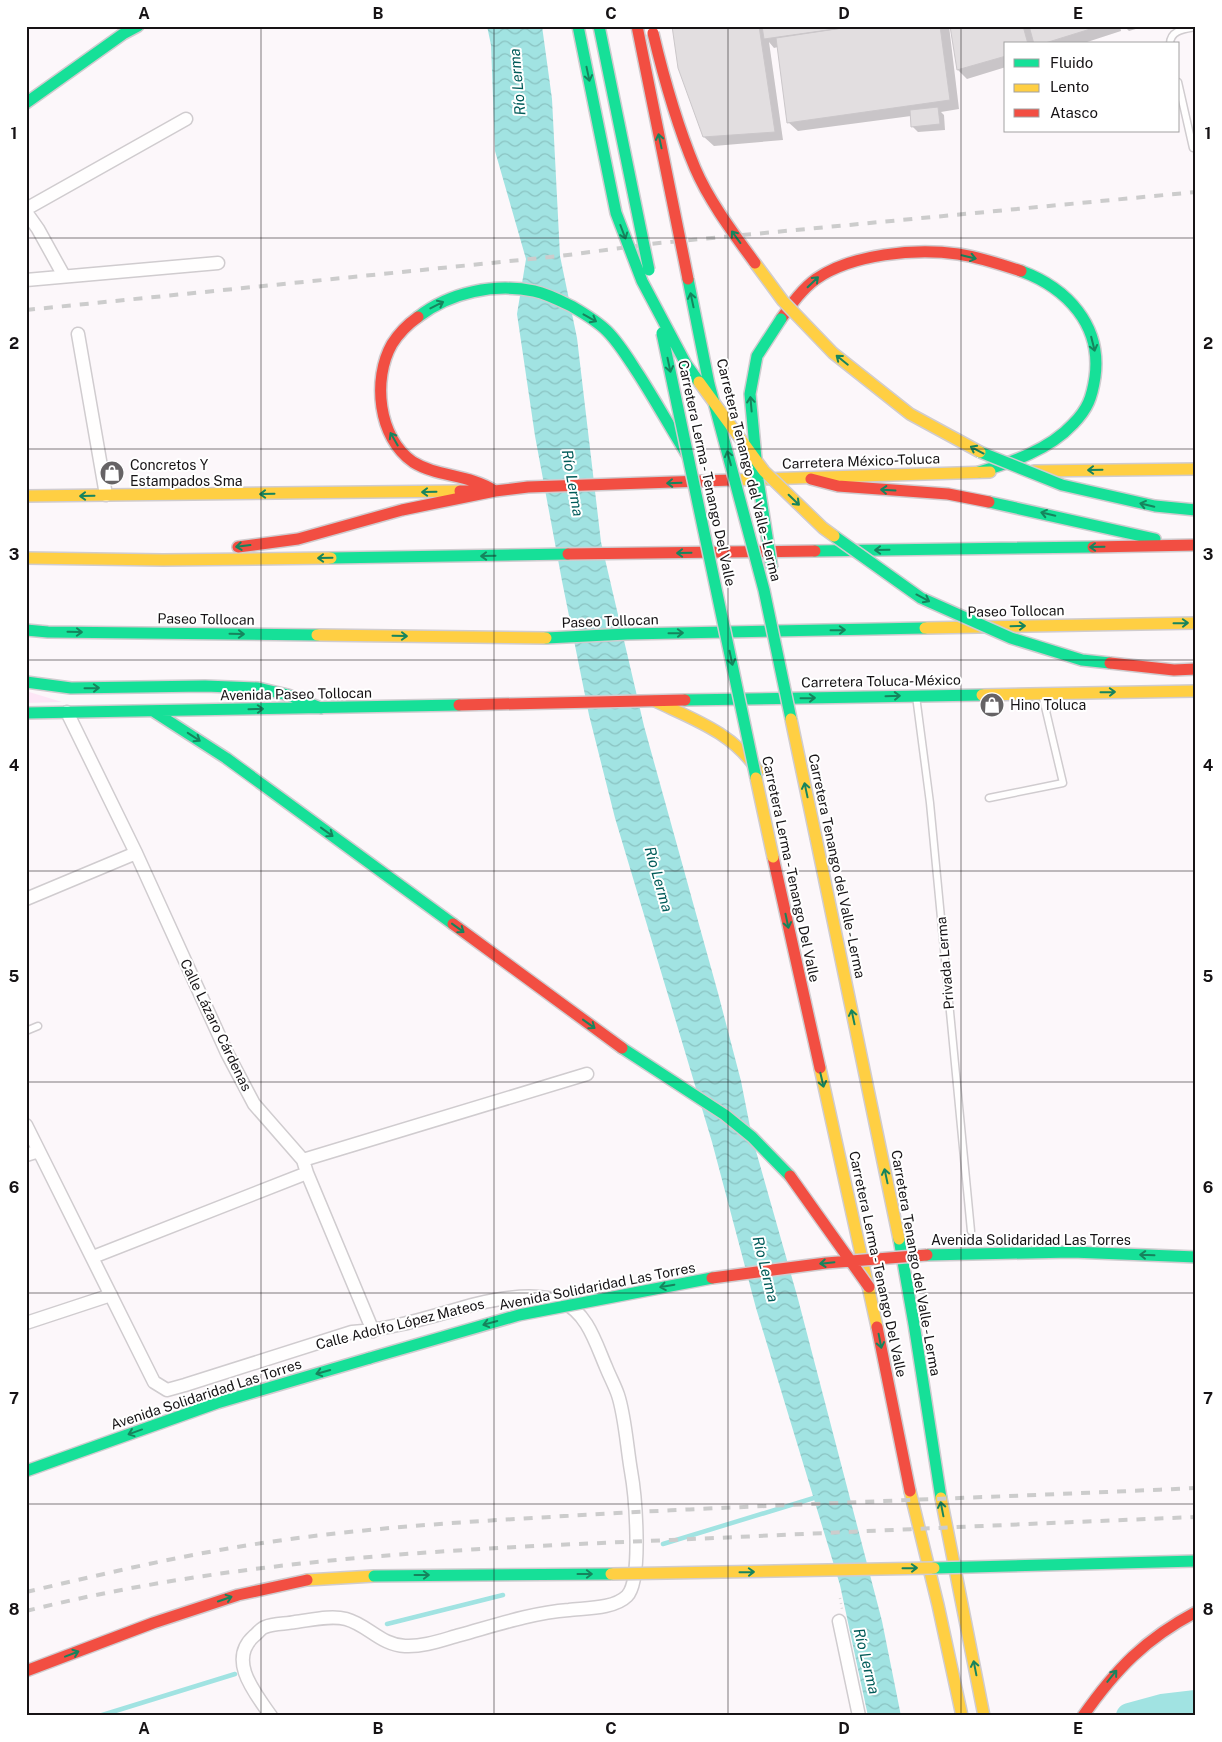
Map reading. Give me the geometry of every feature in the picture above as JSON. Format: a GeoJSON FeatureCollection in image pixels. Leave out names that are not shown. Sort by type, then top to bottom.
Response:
{"type":"FeatureCollection","features":[{"type":"Feature","properties":{"kind":"main road"},"geometry":{"type":"LineString","coordinates":[[28,97],[138,26]]}},
{"type":"Feature","properties":{"kind":"main road"},"geometry":{"type":"LineString","coordinates":[[578,26],[616,213],[642,281],[686,364],[764,471],[823,528],[920,598],[1011,638],[1082,660],[1174,670],[1196,669]]}},
{"type":"Feature","properties":{"kind":"main road","name":"Carretera Lerma - Tenango Del Valle"},"geometry":{"type":"LineString","coordinates":[[599,26],[687,456],[773,856],[870,1287],[903,1462],[938,1605],[962,1716]]}},
{"type":"Feature","properties":{"kind":"main road","name":"Carretera Tenango del Valle - Lerma"},"geometry":{"type":"LineString","coordinates":[[637,26],[709,384],[764,590],[897,1229],[914,1324],[940,1495],[984,1716]]}},
{"type":"Feature","properties":{"kind":"main road"},"geometry":{"type":"LineString","coordinates":[[652,26],[665,84],[696,170],[728,225],[783,301],[833,353],[910,414],[989,457],[1062,485],[1155,506],[1196,510]]}},
{"type":"Feature","properties":{"kind":"main road"},"geometry":{"type":"LineString","coordinates":[[764,590],[772,568],[758,480],[750,394],[752,375],[757,356],[781,319],[798,296],[820,276],[842,264],[866,257],[907,252],[956,254],[1019,271],[1052,285],[1074,305],[1086,321],[1095,347],[1096,371],[1093,395],[1083,414],[1062,433],[1032,454],[979,472]]}},
{"type":"Feature","properties":{"kind":"main road"},"geometry":{"type":"LineString","coordinates":[[496,491],[479,482],[424,468],[404,455],[384,418],[380,390],[384,362],[389,348],[398,334],[414,318],[430,308],[467,293],[513,288],[534,291],[554,298],[598,322],[618,343],[687,456]]}},
{"type":"Feature","properties":{"kind":"main road","name":"Carretera México-Toluca"},"geometry":{"type":"LineString","coordinates":[[496,491],[528,487],[979,472],[1196,469]]}},
{"type":"Feature","properties":{"kind":"main road"},"geometry":{"type":"LineString","coordinates":[[811,479],[838,486],[948,494],[1127,531],[1180,546]]}},
{"type":"Feature","properties":{"kind":"main road"},"geometry":{"type":"LineString","coordinates":[[26,496],[496,491]]}},
{"type":"Feature","properties":{"kind":"main road"},"geometry":{"type":"LineString","coordinates":[[163,560],[235,547],[298,539],[402,510],[496,491]]}},
{"type":"Feature","properties":{"kind":"main road"},"geometry":{"type":"LineString","coordinates":[[26,558],[163,560],[1196,545]]}},
{"type":"Feature","properties":{"kind":"main road","name":"Paseo Tollocan"},"geometry":{"type":"LineString","coordinates":[[26,630],[48,632],[555,638],[627,634],[1196,623]]}},
{"type":"Feature","properties":{"kind":"main road"},"geometry":{"type":"LineString","coordinates":[[26,682],[71,688],[205,686],[258,688],[288,695],[321,708]]}},
{"type":"Feature","properties":{"kind":"main road","name":"Carretera Toluca-México"},"geometry":{"type":"LineString","coordinates":[[566,703],[1196,691]]}},
{"type":"Feature","properties":{"kind":"main road"},"geometry":{"type":"LineString","coordinates":[[650,701],[714,730],[730,740],[757,769],[774,822],[829,1055]]}},
{"type":"Feature","properties":{"kind":"main road","name":"Avenida Paseo Tollocan"},"geometry":{"type":"LineString","coordinates":[[26,713],[566,703]]}},
{"type":"Feature","properties":{"kind":"main road"},"geometry":{"type":"LineString","coordinates":[[154,711],[226,758],[636,1058],[725,1115],[752,1137],[790,1176],[870,1287]]}},
{"type":"Feature","properties":{"kind":"main road"},"geometry":{"type":"LineString","coordinates":[[874,1246],[881,1275]]}},
{"type":"Feature","properties":{"kind":"main road","name":"Avenida Solidaridad Las Torres"},"geometry":{"type":"LineString","coordinates":[[26,1471],[217,1403],[519,1315],[706,1279],[817,1264],[954,1254],[1072,1252],[1196,1257]]}},
{"type":"Feature","properties":{"kind":"main road"},"geometry":{"type":"LineString","coordinates":[[903,1395],[903,1462]]}},
{"type":"Feature","properties":{"kind":"main road"},"geometry":{"type":"LineString","coordinates":[[26,1671],[153,1623],[238,1595],[312,1579],[374,1576],[690,1574],[1196,1561]]}},
{"type":"Feature","properties":{"kind":"main road"},"geometry":{"type":"LineString","coordinates":[[1083,1716],[1104,1686],[1132,1655],[1165,1629],[1196,1612]]}},
{"type":"Feature","properties":{"kind":"street"},"geometry":{"type":"LineString","coordinates":[[64,276],[26,210],[186,119]]}},
{"type":"Feature","properties":{"kind":"street"},"geometry":{"type":"LineString","coordinates":[[26,280],[218,263]]}},
{"type":"Feature","properties":{"kind":"street"},"geometry":{"type":"LineString","coordinates":[[78,334],[106,495]]}},
{"type":"Feature","properties":{"kind":"street","name":"Calle Lázaro Cárdenas"},"geometry":{"type":"LineString","coordinates":[[67,712],[136,853],[242,1083],[254,1104],[303,1160],[307,1174],[373,1331]]}},
{"type":"Feature","properties":{"kind":"street"},"geometry":{"type":"LineString","coordinates":[[26,900],[136,853]]}},
{"type":"Feature","properties":{"kind":"street"},"geometry":{"type":"LineString","coordinates":[[303,1160],[587,1074]]}},
{"type":"Feature","properties":{"kind":"street","name":"Calle Adolfo López Mateos"},"geometry":{"type":"LineString","coordinates":[[26,1125],[154,1382],[167,1390],[185,1386],[352,1332],[373,1331],[428,1319],[479,1303],[526,1296],[544,1297],[563,1302],[574,1310],[589,1328],[619,1397],[635,1492],[636,1568],[633,1585],[627,1596],[613,1603],[593,1609],[571,1609],[538,1614],[426,1644],[406,1646],[391,1644],[371,1634],[358,1623],[343,1618],[326,1618],[266,1626],[244,1645],[241,1659],[242,1666],[256,1694],[271,1716]]}},
{"type":"Feature","properties":{"kind":"street"},"geometry":{"type":"LineString","coordinates":[[26,1155],[39,1151]]}},
{"type":"Feature","properties":{"kind":"street"},"geometry":{"type":"LineString","coordinates":[[93,1257],[307,1174]]}},
{"type":"Feature","properties":{"kind":"street"},"geometry":{"type":"LineString","coordinates":[[26,1324],[111,1295]]}},
{"type":"Feature","properties":{"kind":"street"},"geometry":{"type":"LineString","coordinates":[[839,1621],[859,1716]]}},
{"type":"Feature","properties":{"kind":"lane"},"geometry":{"type":"LineString","coordinates":[[1170,42],[1170,38],[1174,33],[1196,27]]}},
{"type":"Feature","properties":{"kind":"lane"},"geometry":{"type":"LineString","coordinates":[[1180,91],[1193,148]]}},
{"type":"Feature","properties":{"kind":"lane"},"geometry":{"type":"LineString","coordinates":[[989,798],[1063,783],[1042,693]]}},
{"type":"Feature","properties":{"kind":"lane","name":"Privada Lerma"},"geometry":{"type":"LineString","coordinates":[[916,695],[930,803],[971,1231]]}},
{"type":"Feature","properties":{"kind":"lane"},"geometry":{"type":"LineString","coordinates":[[26,1031],[38,1026]]}},
{"type":"Feature","properties":{"kind":"green space"},"geometry":{"type":"Polygon","coordinates":[[[26,691],[62,702],[26,703],[26,691]]]}},
{"type":"Feature","properties":{"kind":"water","name":"Río Lerma"},"geometry":{"type":"Polygon","coordinates":[[[487,26],[542,26],[552,99],[560,256],[577,338],[601,542],[644,726],[718,993],[741,1081],[752,1137],[798,1299],[882,1621],[901,1716],[868,1716],[840,1585],[756,1308],[712,1142],[615,818],[589,715],[535,436],[517,314],[526,259],[495,151],[491,45],[487,26]]]}},
{"type":"Feature","properties":{"kind":"building"},"geometry":{"type":"Polygon","coordinates":[[[672,26],[759,26],[775,132],[703,137],[678,68],[672,26]]]}},
{"type":"Feature","properties":{"kind":"building"},"geometry":{"type":"Polygon","coordinates":[[[762,26],[856,26],[764,39],[762,26]]]}},
{"type":"Feature","properties":{"kind":"building"},"geometry":{"type":"Polygon","coordinates":[[[856,26],[940,26],[950,100],[787,123],[776,38],[856,26]]]}},
{"type":"Feature","properties":{"kind":"building"},"geometry":{"type":"Polygon","coordinates":[[[950,26],[1023,26],[1027,42],[1004,42],[1004,57],[957,70],[950,26]]]}},
{"type":"Feature","properties":{"kind":"building"},"geometry":{"type":"Polygon","coordinates":[[[1029,26],[1100,26],[1048,42],[1033,42],[1029,26]]]}},
{"type":"Feature","properties":{"kind":"building"},"geometry":{"type":"Polygon","coordinates":[[[938,107],[940,124],[911,127],[910,110],[938,107]]]}},
{"type":"Feature","properties":{"kind":"waterway"},"geometry":{"type":"LineString","coordinates":[[663,1544],[817,1497]]}},
{"type":"Feature","properties":{"kind":"waterway"},"geometry":{"type":"LineString","coordinates":[[387,1624],[503,1595]]}},
{"type":"Feature","properties":{"kind":"waterway"},"geometry":{"type":"LineString","coordinates":[[99,1716],[235,1674]]}},
{"type":"Feature","properties":{"kind":"waterway"},"geometry":{"type":"LineString","coordinates":[[1129,1716],[1162,1707],[1196,1703]]}},
{"type":"Feature","properties":{"kind":"railway"},"geometry":{"type":"LineString","coordinates":[[26,310],[560,256],[659,243],[1196,192]]}},
{"type":"Feature","properties":{"kind":"railway"},"geometry":{"type":"LineString","coordinates":[[26,1592],[208,1552],[312,1536],[400,1527],[689,1509],[1196,1488]]}},
{"type":"Feature","properties":{"kind":"railway"},"geometry":{"type":"LineString","coordinates":[[26,1611],[105,1593],[185,1579],[266,1568],[428,1552],[590,1543],[1196,1517]]}},
{"type":"Feature","properties":{"kind":"traffic: fast"},"geometry":{"type":"LineString","coordinates":[[26,103],[123,34],[138,26]]}},
{"type":"Feature","properties":{"kind":"traffic: fast"},"geometry":{"type":"LineString","coordinates":[[578,26],[616,213],[642,281],[686,364],[699,382]]}},
{"type":"Feature","properties":{"kind":"traffic: fast"},"geometry":{"type":"LineString","coordinates":[[599,26],[649,270]]}},
{"type":"Feature","properties":{"kind":"traffic: fast"},"geometry":{"type":"LineString","coordinates":[[979,472],[1029,454],[1053,441],[1086,408],[1094,384],[1096,358],[1093,341],[1087,325],[1078,311],[1053,287],[1021,271]]}},
{"type":"Feature","properties":{"kind":"traffic: fast"},"geometry":{"type":"LineString","coordinates":[[688,279],[709,384],[764,590],[791,719]]}},
{"type":"Feature","properties":{"kind":"traffic: fast"},"geometry":{"type":"LineString","coordinates":[[418,317],[444,301],[458,296],[489,289],[504,288],[534,291],[573,307],[599,324],[616,341],[645,384],[686,453]]}},
{"type":"Feature","properties":{"kind":"traffic: fast"},"geometry":{"type":"LineString","coordinates":[[772,568],[758,480],[750,394],[757,356],[781,319]]}},
{"type":"Feature","properties":{"kind":"traffic: fast"},"geometry":{"type":"LineString","coordinates":[[662,333],[756,778]]}},
{"type":"Feature","properties":{"kind":"traffic: fast"},"geometry":{"type":"LineString","coordinates":[[980,452],[1062,485],[1155,506],[1196,510]]}},
{"type":"Feature","properties":{"kind":"traffic: fast"},"geometry":{"type":"LineString","coordinates":[[989,502],[1155,539]]}},
{"type":"Feature","properties":{"kind":"traffic: fast"},"geometry":{"type":"LineString","coordinates":[[834,536],[921,598],[1011,638],[1082,660],[1110,663]]}},
{"type":"Feature","properties":{"kind":"traffic: fast"},"geometry":{"type":"LineString","coordinates":[[815,551],[1093,547]]}},
{"type":"Feature","properties":{"kind":"traffic: fast"},"geometry":{"type":"LineString","coordinates":[[331,558],[568,554]]}},
{"type":"Feature","properties":{"kind":"traffic: fast"},"geometry":{"type":"LineString","coordinates":[[546,638],[627,634],[925,628]]}},
{"type":"Feature","properties":{"kind":"traffic: fast"},"geometry":{"type":"LineString","coordinates":[[26,630],[48,632],[317,635]]}},
{"type":"Feature","properties":{"kind":"traffic: fast"},"geometry":{"type":"LineString","coordinates":[[26,682],[71,688],[205,686],[258,688],[288,695],[321,708]]}},
{"type":"Feature","properties":{"kind":"traffic: fast"},"geometry":{"type":"LineString","coordinates":[[685,700],[982,695]]}},
{"type":"Feature","properties":{"kind":"traffic: fast"},"geometry":{"type":"LineString","coordinates":[[26,713],[459,705]]}},
{"type":"Feature","properties":{"kind":"traffic: fast"},"geometry":{"type":"LineString","coordinates":[[153,711],[226,758],[453,924]]}},
{"type":"Feature","properties":{"kind":"traffic: fast"},"geometry":{"type":"LineString","coordinates":[[622,1048],[725,1115],[752,1137],[790,1176]]}},
{"type":"Feature","properties":{"kind":"traffic: fast"},"geometry":{"type":"LineString","coordinates":[[899,1239],[941,1498]]}},
{"type":"Feature","properties":{"kind":"traffic: fast"},"geometry":{"type":"LineString","coordinates":[[927,1255],[1072,1252],[1196,1257]]}},
{"type":"Feature","properties":{"kind":"traffic: fast"},"geometry":{"type":"LineString","coordinates":[[370,1358],[519,1315],[712,1278]]}},
{"type":"Feature","properties":{"kind":"traffic: fast"},"geometry":{"type":"LineString","coordinates":[[26,1471],[217,1403],[370,1358]]}},
{"type":"Feature","properties":{"kind":"traffic: fast"},"geometry":{"type":"LineString","coordinates":[[934,1568],[1196,1561]]}},
{"type":"Feature","properties":{"kind":"traffic: fast"},"geometry":{"type":"LineString","coordinates":[[374,1576],[611,1574]]}},
{"type":"Feature","properties":{"kind":"traffic: slow"},"geometry":{"type":"LineString","coordinates":[[755,263],[783,301],[833,353],[910,414],[980,452]]}},
{"type":"Feature","properties":{"kind":"traffic: slow"},"geometry":{"type":"LineString","coordinates":[[699,382],[764,471],[823,528],[834,536]]}},
{"type":"Feature","properties":{"kind":"traffic: slow"},"geometry":{"type":"LineString","coordinates":[[1034,471],[1196,469]]}},
{"type":"Feature","properties":{"kind":"traffic: slow"},"geometry":{"type":"LineString","coordinates":[[732,480],[990,472]]}},
{"type":"Feature","properties":{"kind":"traffic: slow"},"geometry":{"type":"LineString","coordinates":[[26,496],[460,491]]}},
{"type":"Feature","properties":{"kind":"traffic: slow"},"geometry":{"type":"LineString","coordinates":[[26,558],[163,560],[331,558]]}},
{"type":"Feature","properties":{"kind":"traffic: slow"},"geometry":{"type":"LineString","coordinates":[[925,628],[1196,623]]}},
{"type":"Feature","properties":{"kind":"traffic: slow"},"geometry":{"type":"LineString","coordinates":[[317,635],[546,638]]}},
{"type":"Feature","properties":{"kind":"traffic: slow"},"geometry":{"type":"LineString","coordinates":[[982,695],[1196,691]]}},
{"type":"Feature","properties":{"kind":"traffic: slow"},"geometry":{"type":"LineString","coordinates":[[655,701],[699,721],[725,737],[748,758],[758,771]]}},
{"type":"Feature","properties":{"kind":"traffic: slow"},"geometry":{"type":"LineString","coordinates":[[791,719],[816,838]]}},
{"type":"Feature","properties":{"kind":"traffic: slow"},"geometry":{"type":"LineString","coordinates":[[756,778],[773,857]]}},
{"type":"Feature","properties":{"kind":"traffic: slow"},"geometry":{"type":"LineString","coordinates":[[816,838],[899,1239]]}},
{"type":"Feature","properties":{"kind":"traffic: slow"},"geometry":{"type":"LineString","coordinates":[[820,1068],[877,1327]]}},
{"type":"Feature","properties":{"kind":"traffic: slow"},"geometry":{"type":"LineString","coordinates":[[910,1491],[938,1605],[962,1716]]}},
{"type":"Feature","properties":{"kind":"traffic: slow"},"geometry":{"type":"LineString","coordinates":[[941,1498],[984,1716]]}},
{"type":"Feature","properties":{"kind":"traffic: slow"},"geometry":{"type":"LineString","coordinates":[[611,1574],[934,1568]]}},
{"type":"Feature","properties":{"kind":"traffic: slow"},"geometry":{"type":"LineString","coordinates":[[307,1580],[374,1576]]}},
{"type":"Feature","properties":{"kind":"traffic: jam"},"geometry":{"type":"LineString","coordinates":[[637,26],[688,279]]}},
{"type":"Feature","properties":{"kind":"traffic: jam"},"geometry":{"type":"LineString","coordinates":[[653,33],[671,102],[695,168],[730,229],[755,263]]}},
{"type":"Feature","properties":{"kind":"traffic: jam"},"geometry":{"type":"LineString","coordinates":[[781,319],[801,292],[816,279],[847,264],[884,255],[941,252],[974,257],[1021,271]]}},
{"type":"Feature","properties":{"kind":"traffic: jam"},"geometry":{"type":"LineString","coordinates":[[418,317],[404,329],[392,344],[382,374],[382,407],[392,438],[401,451],[422,467],[475,481],[495,491]]}},
{"type":"Feature","properties":{"kind":"traffic: jam"},"geometry":{"type":"LineString","coordinates":[[811,479],[838,486],[948,494],[989,502]]}},
{"type":"Feature","properties":{"kind":"traffic: jam"},"geometry":{"type":"LineString","coordinates":[[460,491],[732,480]]}},
{"type":"Feature","properties":{"kind":"traffic: jam"},"geometry":{"type":"LineString","coordinates":[[238,547],[298,539],[402,510],[495,491]]}},
{"type":"Feature","properties":{"kind":"traffic: jam"},"geometry":{"type":"LineString","coordinates":[[1093,547],[1196,545]]}},
{"type":"Feature","properties":{"kind":"traffic: jam"},"geometry":{"type":"LineString","coordinates":[[568,554],[815,551]]}},
{"type":"Feature","properties":{"kind":"traffic: jam"},"geometry":{"type":"LineString","coordinates":[[1110,663],[1174,670],[1196,669]]}},
{"type":"Feature","properties":{"kind":"traffic: jam"},"geometry":{"type":"LineString","coordinates":[[459,705],[685,700]]}},
{"type":"Feature","properties":{"kind":"traffic: jam"},"geometry":{"type":"LineString","coordinates":[[773,857],[820,1068]]}},
{"type":"Feature","properties":{"kind":"traffic: jam"},"geometry":{"type":"LineString","coordinates":[[453,924],[622,1048]]}},
{"type":"Feature","properties":{"kind":"traffic: jam"},"geometry":{"type":"LineString","coordinates":[[790,1176],[869,1287]]}},
{"type":"Feature","properties":{"kind":"traffic: jam"},"geometry":{"type":"LineString","coordinates":[[712,1278],[826,1263],[927,1255]]}},
{"type":"Feature","properties":{"kind":"traffic: jam"},"geometry":{"type":"LineString","coordinates":[[877,1327],[910,1491]]}},
{"type":"Feature","properties":{"kind":"traffic: jam"},"geometry":{"type":"LineString","coordinates":[[26,1671],[153,1623],[238,1595],[307,1580]]}},
{"type":"Feature","properties":{"kind":"traffic: jam"},"geometry":{"type":"LineString","coordinates":[[1083,1716],[1107,1684],[1133,1656],[1161,1633],[1196,1612]]}},
{"type":"Feature","properties":{"kind":"place","name":"Concretos Y Estampados Sma"},"geometry":{"type":"Point","coordinates":[112,473]}},
{"type":"Feature","properties":{"kind":"place","name":"Hino Toluca"},"geometry":{"type":"Point","coordinates":[992,705]}}]}
